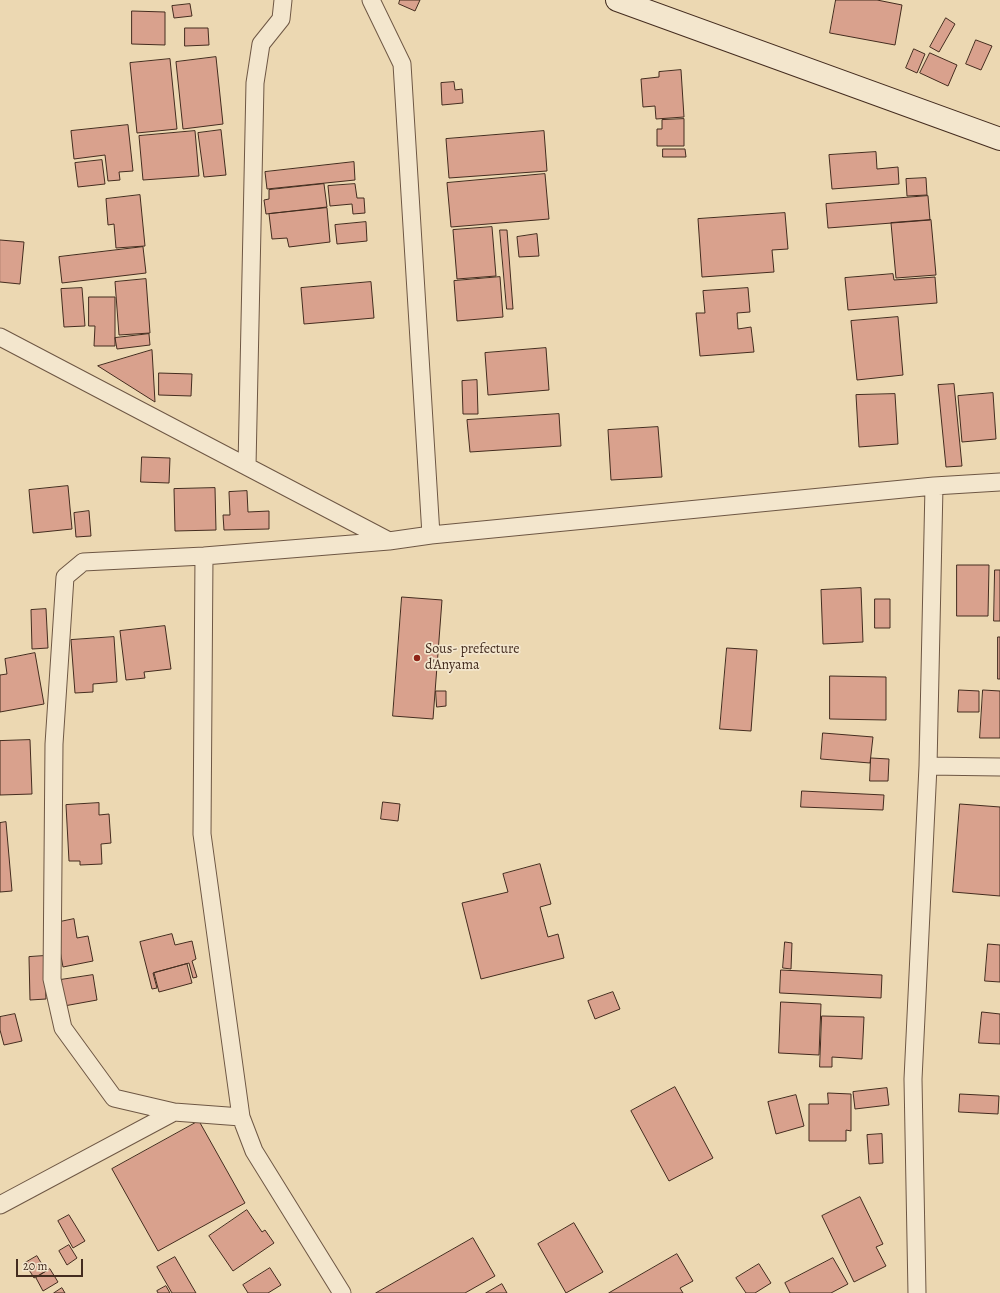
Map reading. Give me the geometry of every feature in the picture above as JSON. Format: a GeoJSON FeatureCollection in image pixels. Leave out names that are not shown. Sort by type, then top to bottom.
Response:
{"type":"FeatureCollection","features":[{"type":"Feature","properties":{"kind":"street"},"geometry":{"type":"LineString","coordinates":[[247,466],[254,83],[261,44],[281,19],[283,0]]}},
{"type":"Feature","properties":{"kind":"street"},"geometry":{"type":"LineString","coordinates":[[371,0],[402,64],[431,535]]}},
{"type":"Feature","properties":{"kind":"street"},"geometry":{"type":"LineString","coordinates":[[617,0],[999,135]]}},
{"type":"Feature","properties":{"kind":"street"},"geometry":{"type":"LineString","coordinates":[[0,337],[389,541]]}},
{"type":"Feature","properties":{"kind":"street"},"geometry":{"type":"LineString","coordinates":[[241,1117],[174,1112],[114,1098],[63,1028],[52,979],[54,744],[65,577],[83,562],[204,556],[389,541],[431,535],[934,486],[1000,482]]}},
{"type":"Feature","properties":{"kind":"street"},"geometry":{"type":"LineString","coordinates":[[916,1293],[913,1079],[928,766],[934,486]]}},
{"type":"Feature","properties":{"kind":"street"},"geometry":{"type":"LineString","coordinates":[[204,556],[202,834],[241,1117],[254,1151],[336,1291]]}},
{"type":"Feature","properties":{"kind":"street"},"geometry":{"type":"LineString","coordinates":[[928,766],[1000,767]]}},
{"type":"Feature","properties":{"kind":"street"},"geometry":{"type":"LineString","coordinates":[[0,1205],[174,1112]]}},
{"type":"Feature","properties":{"kind":"building"},"geometry":{"type":"Polygon","coordinates":[[[400,0],[420,0],[415,11],[399,4],[400,0]]]}},
{"type":"Feature","properties":{"kind":"building"},"geometry":{"type":"Polygon","coordinates":[[[836,0],[877,0],[902,5],[895,45],[830,33],[836,0]]]}},
{"type":"Feature","properties":{"kind":"building"},"geometry":{"type":"Polygon","coordinates":[[[190,4],[192,16],[174,18],[172,6],[190,4]]]}},
{"type":"Feature","properties":{"kind":"building"},"geometry":{"type":"Polygon","coordinates":[[[132,11],[165,12],[165,45],[132,44],[132,11]]]}},
{"type":"Feature","properties":{"kind":"building"},"geometry":{"type":"Polygon","coordinates":[[[946,18],[955,24],[939,52],[930,47],[946,18]]]}},
{"type":"Feature","properties":{"kind":"building"},"geometry":{"type":"Polygon","coordinates":[[[185,28],[208,28],[209,45],[185,46],[185,28]]]}},
{"type":"Feature","properties":{"kind":"building"},"geometry":{"type":"Polygon","coordinates":[[[976,40],[992,46],[981,70],[966,64],[976,40]]]}},
{"type":"Feature","properties":{"kind":"building"},"geometry":{"type":"Polygon","coordinates":[[[914,49],[925,54],[917,73],[906,68],[914,49]]]}},
{"type":"Feature","properties":{"kind":"building"},"geometry":{"type":"Polygon","coordinates":[[[930,53],[957,65],[948,86],[920,73],[930,53]]]}},
{"type":"Feature","properties":{"kind":"building"},"geometry":{"type":"Polygon","coordinates":[[[216,57],[223,124],[183,129],[176,62],[216,57]]]}},
{"type":"Feature","properties":{"kind":"building"},"geometry":{"type":"Polygon","coordinates":[[[170,59],[177,129],[137,133],[130,63],[170,59]]]}},
{"type":"Feature","properties":{"kind":"building"},"geometry":{"type":"Polygon","coordinates":[[[681,70],[684,117],[656,119],[655,106],[643,107],[641,79],[659,77],[659,72],[681,70]]]}},
{"type":"Feature","properties":{"kind":"building"},"geometry":{"type":"Polygon","coordinates":[[[454,82],[455,90],[462,89],[463,103],[442,105],[441,83],[454,82]]]}},
{"type":"Feature","properties":{"kind":"building"},"geometry":{"type":"Polygon","coordinates":[[[684,119],[684,146],[657,146],[657,129],[662,129],[662,120],[684,119]]]}},
{"type":"Feature","properties":{"kind":"building"},"geometry":{"type":"Polygon","coordinates":[[[128,125],[133,171],[119,172],[120,180],[108,181],[105,155],[74,159],[71,131],[128,125]]]}},
{"type":"Feature","properties":{"kind":"building"},"geometry":{"type":"Polygon","coordinates":[[[221,130],[226,175],[204,177],[198,133],[221,130]]]}},
{"type":"Feature","properties":{"kind":"building"},"geometry":{"type":"Polygon","coordinates":[[[195,131],[199,176],[143,180],[139,136],[195,131]]]}},
{"type":"Feature","properties":{"kind":"building"},"geometry":{"type":"Polygon","coordinates":[[[544,131],[547,171],[449,178],[446,139],[544,131]]]}},
{"type":"Feature","properties":{"kind":"building"},"geometry":{"type":"Polygon","coordinates":[[[663,149],[685,149],[686,157],[663,157],[663,149]]]}},
{"type":"Feature","properties":{"kind":"building"},"geometry":{"type":"Polygon","coordinates":[[[876,152],[877,169],[898,167],[899,184],[832,189],[829,155],[876,152]]]}},
{"type":"Feature","properties":{"kind":"building"},"geometry":{"type":"Polygon","coordinates":[[[102,160],[105,184],[78,187],[75,163],[102,160]]]}},
{"type":"Feature","properties":{"kind":"building"},"geometry":{"type":"Polygon","coordinates":[[[354,162],[355,180],[267,189],[265,172],[354,162]]]}},
{"type":"Feature","properties":{"kind":"building"},"geometry":{"type":"Polygon","coordinates":[[[545,174],[549,219],[451,227],[447,183],[545,174]]]}},
{"type":"Feature","properties":{"kind":"building"},"geometry":{"type":"Polygon","coordinates":[[[926,178],[927,195],[907,196],[906,179],[926,178]]]}},
{"type":"Feature","properties":{"kind":"building"},"geometry":{"type":"Polygon","coordinates":[[[324,184],[327,207],[266,214],[264,200],[269,199],[269,190],[324,184]]]}},
{"type":"Feature","properties":{"kind":"building"},"geometry":{"type":"Polygon","coordinates":[[[355,184],[357,198],[364,198],[365,213],[353,214],[352,204],[330,206],[328,186],[355,184]]]}},
{"type":"Feature","properties":{"kind":"building"},"geometry":{"type":"Polygon","coordinates":[[[140,195],[145,246],[116,248],[114,224],[108,225],[106,199],[140,195]]]}},
{"type":"Feature","properties":{"kind":"building"},"geometry":{"type":"Polygon","coordinates":[[[928,196],[930,220],[828,228],[826,204],[928,196]]]}},
{"type":"Feature","properties":{"kind":"building"},"geometry":{"type":"Polygon","coordinates":[[[327,208],[330,242],[289,247],[287,238],[272,239],[269,214],[327,208]]]}},
{"type":"Feature","properties":{"kind":"building"},"geometry":{"type":"Polygon","coordinates":[[[785,213],[788,249],[772,250],[774,272],[702,277],[698,219],[785,213]]]}},
{"type":"Feature","properties":{"kind":"building"},"geometry":{"type":"Polygon","coordinates":[[[931,220],[936,275],[896,278],[891,223],[931,220]]]}},
{"type":"Feature","properties":{"kind":"building"},"geometry":{"type":"Polygon","coordinates":[[[366,222],[367,241],[337,244],[335,225],[366,222]]]}},
{"type":"Feature","properties":{"kind":"building"},"geometry":{"type":"Polygon","coordinates":[[[492,227],[496,276],[457,279],[453,230],[492,227]]]}},
{"type":"Feature","properties":{"kind":"building"},"geometry":{"type":"Polygon","coordinates":[[[500,230],[507,230],[513,309],[507,309],[500,230]]]}},
{"type":"Feature","properties":{"kind":"building"},"geometry":{"type":"Polygon","coordinates":[[[537,234],[539,256],[519,257],[517,237],[537,234]]]}},
{"type":"Feature","properties":{"kind":"building"},"geometry":{"type":"Polygon","coordinates":[[[0,240],[24,242],[20,284],[0,282],[0,240]]]}},
{"type":"Feature","properties":{"kind":"building"},"geometry":{"type":"Polygon","coordinates":[[[143,247],[146,273],[62,283],[59,257],[143,247]]]}},
{"type":"Feature","properties":{"kind":"building"},"geometry":{"type":"Polygon","coordinates":[[[893,274],[894,280],[935,277],[937,303],[848,310],[845,278],[893,274]]]}},
{"type":"Feature","properties":{"kind":"building"},"geometry":{"type":"Polygon","coordinates":[[[500,277],[503,317],[457,321],[454,281],[500,277]]]}},
{"type":"Feature","properties":{"kind":"building"},"geometry":{"type":"Polygon","coordinates":[[[146,279],[150,333],[119,335],[115,282],[146,279]]]}},
{"type":"Feature","properties":{"kind":"building"},"geometry":{"type":"Polygon","coordinates":[[[371,282],[374,318],[304,324],[301,288],[371,282]]]}},
{"type":"Feature","properties":{"kind":"building"},"geometry":{"type":"Polygon","coordinates":[[[82,288],[85,326],[64,327],[61,289],[82,288]]]}},
{"type":"Feature","properties":{"kind":"building"},"geometry":{"type":"Polygon","coordinates":[[[748,288],[750,312],[737,313],[738,329],[751,327],[754,352],[700,356],[696,313],[705,313],[703,291],[748,288]]]}},
{"type":"Feature","properties":{"kind":"building"},"geometry":{"type":"Polygon","coordinates":[[[89,297],[115,297],[115,346],[94,346],[95,326],[89,326],[89,297]]]}},
{"type":"Feature","properties":{"kind":"building"},"geometry":{"type":"Polygon","coordinates":[[[898,317],[903,375],[857,380],[851,321],[898,317]]]}},
{"type":"Feature","properties":{"kind":"building"},"geometry":{"type":"Polygon","coordinates":[[[149,334],[150,345],[117,349],[115,338],[149,334]]]}},
{"type":"Feature","properties":{"kind":"building"},"geometry":{"type":"Polygon","coordinates":[[[546,348],[549,390],[488,395],[485,353],[546,348]]]}},
{"type":"Feature","properties":{"kind":"building"},"geometry":{"type":"Polygon","coordinates":[[[152,350],[155,402],[98,366],[152,350]]]}},
{"type":"Feature","properties":{"kind":"building"},"geometry":{"type":"Polygon","coordinates":[[[159,373],[192,374],[191,396],[159,395],[159,373]]]}},
{"type":"Feature","properties":{"kind":"building"},"geometry":{"type":"Polygon","coordinates":[[[477,380],[478,414],[463,414],[462,381],[477,380]]]}},
{"type":"Feature","properties":{"kind":"building"},"geometry":{"type":"Polygon","coordinates":[[[954,384],[962,466],[946,467],[938,385],[954,384]]]}},
{"type":"Feature","properties":{"kind":"building"},"geometry":{"type":"Polygon","coordinates":[[[993,393],[996,439],[962,442],[958,396],[993,393]]]}},
{"type":"Feature","properties":{"kind":"building"},"geometry":{"type":"Polygon","coordinates":[[[895,394],[898,444],[859,447],[856,395],[895,394]]]}},
{"type":"Feature","properties":{"kind":"building"},"geometry":{"type":"Polygon","coordinates":[[[559,414],[561,446],[470,452],[467,420],[559,414]]]}},
{"type":"Feature","properties":{"kind":"building"},"geometry":{"type":"Polygon","coordinates":[[[658,427],[662,477],[611,480],[608,430],[658,427]]]}},
{"type":"Feature","properties":{"kind":"building"},"geometry":{"type":"Polygon","coordinates":[[[142,457],[170,458],[169,483],[141,482],[142,457]]]}},
{"type":"Feature","properties":{"kind":"building"},"geometry":{"type":"Polygon","coordinates":[[[68,486],[72,529],[33,533],[29,490],[68,486]]]}},
{"type":"Feature","properties":{"kind":"building"},"geometry":{"type":"Polygon","coordinates":[[[215,488],[216,530],[175,531],[174,489],[215,488]]]}},
{"type":"Feature","properties":{"kind":"building"},"geometry":{"type":"Polygon","coordinates":[[[247,491],[248,512],[269,511],[269,529],[224,530],[223,515],[230,515],[229,492],[247,491]]]}},
{"type":"Feature","properties":{"kind":"building"},"geometry":{"type":"Polygon","coordinates":[[[89,511],[91,536],[76,537],[74,513],[89,511]]]}},
{"type":"Feature","properties":{"kind":"building"},"geometry":{"type":"Polygon","coordinates":[[[957,565],[989,565],[988,616],[957,616],[957,565]]]}},
{"type":"Feature","properties":{"kind":"building"},"geometry":{"type":"Polygon","coordinates":[[[995,570],[1000,570],[1000,621],[994,621],[995,570]]]}},
{"type":"Feature","properties":{"kind":"building"},"geometry":{"type":"Polygon","coordinates":[[[861,588],[863,642],[823,644],[821,590],[861,588]]]}},
{"type":"Feature","properties":{"kind":"building","name":"Sous- prefecture d'Anyama"},"geometry":{"type":"Polygon","coordinates":[[[402,597],[442,600],[433,719],[393,716],[402,597]]]}},
{"type":"Feature","properties":{"kind":"building"},"geometry":{"type":"Polygon","coordinates":[[[875,599],[890,599],[890,628],[875,628],[875,599]]]}},
{"type":"Feature","properties":{"kind":"building"},"geometry":{"type":"Polygon","coordinates":[[[46,609],[48,648],[32,649],[31,610],[46,609]]]}},
{"type":"Feature","properties":{"kind":"building"},"geometry":{"type":"Polygon","coordinates":[[[165,626],[171,669],[144,672],[145,678],[126,680],[120,631],[165,626]]]}},
{"type":"Feature","properties":{"kind":"building"},"geometry":{"type":"Polygon","coordinates":[[[114,637],[117,682],[93,684],[93,692],[75,693],[71,640],[114,637]]]}},
{"type":"Feature","properties":{"kind":"building"},"geometry":{"type":"Polygon","coordinates":[[[998,637],[1000,637],[1000,679],[998,679],[998,637]]]}},
{"type":"Feature","properties":{"kind":"building"},"geometry":{"type":"Polygon","coordinates":[[[727,648],[757,650],[751,731],[720,729],[727,648]]]}},
{"type":"Feature","properties":{"kind":"building"},"geometry":{"type":"Polygon","coordinates":[[[35,653],[44,704],[0,712],[0,675],[7,674],[5,659],[35,653]]]}},
{"type":"Feature","properties":{"kind":"building"},"geometry":{"type":"Polygon","coordinates":[[[830,676],[886,677],[886,720],[830,719],[830,676]]]}},
{"type":"Feature","properties":{"kind":"building"},"geometry":{"type":"Polygon","coordinates":[[[959,690],[979,691],[979,712],[958,712],[959,690]]]}},
{"type":"Feature","properties":{"kind":"building"},"geometry":{"type":"Polygon","coordinates":[[[983,690],[1000,691],[1000,738],[980,738],[983,690]]]}},
{"type":"Feature","properties":{"kind":"building"},"geometry":{"type":"Polygon","coordinates":[[[436,691],[446,691],[446,706],[437,707],[436,691]]]}},
{"type":"Feature","properties":{"kind":"building"},"geometry":{"type":"Polygon","coordinates":[[[823,733],[873,737],[870,763],[821,759],[823,733]]]}},
{"type":"Feature","properties":{"kind":"building"},"geometry":{"type":"Polygon","coordinates":[[[30,740],[32,794],[0,795],[0,741],[30,740]]]}},
{"type":"Feature","properties":{"kind":"building"},"geometry":{"type":"Polygon","coordinates":[[[871,758],[889,759],[888,781],[870,781],[871,758]]]}},
{"type":"Feature","properties":{"kind":"building"},"geometry":{"type":"Polygon","coordinates":[[[802,791],[884,795],[883,810],[801,807],[802,791]]]}},
{"type":"Feature","properties":{"kind":"building"},"geometry":{"type":"Polygon","coordinates":[[[383,802],[400,804],[398,821],[381,819],[383,802]]]}},
{"type":"Feature","properties":{"kind":"building"},"geometry":{"type":"Polygon","coordinates":[[[99,803],[99,815],[109,814],[111,843],[101,844],[102,864],[80,865],[80,861],[69,861],[66,805],[99,803]]]}},
{"type":"Feature","properties":{"kind":"building"},"geometry":{"type":"Polygon","coordinates":[[[960,804],[1000,807],[1000,896],[953,892],[960,804]]]}},
{"type":"Feature","properties":{"kind":"building"},"geometry":{"type":"Polygon","coordinates":[[[6,822],[12,891],[0,892],[0,823],[6,822]]]}},
{"type":"Feature","properties":{"kind":"building"},"geometry":{"type":"Polygon","coordinates":[[[540,864],[551,904],[540,907],[548,937],[558,934],[564,958],[481,979],[462,903],[508,892],[503,874],[540,864]]]}},
{"type":"Feature","properties":{"kind":"building"},"geometry":{"type":"Polygon","coordinates":[[[74,919],[77,938],[88,936],[93,961],[63,967],[55,923],[74,919]]]}},
{"type":"Feature","properties":{"kind":"building"},"geometry":{"type":"Polygon","coordinates":[[[172,934],[175,945],[192,941],[196,959],[192,961],[197,977],[193,978],[189,963],[153,973],[157,988],[152,989],[140,942],[172,934]]]}},
{"type":"Feature","properties":{"kind":"building"},"geometry":{"type":"Polygon","coordinates":[[[785,942],[792,943],[791,969],[783,968],[785,942]]]}},
{"type":"Feature","properties":{"kind":"building"},"geometry":{"type":"Polygon","coordinates":[[[988,944],[1000,945],[1000,982],[985,981],[988,944]]]}},
{"type":"Feature","properties":{"kind":"building"},"geometry":{"type":"Polygon","coordinates":[[[44,956],[46,999],[30,1000],[29,957],[44,956]]]}},
{"type":"Feature","properties":{"kind":"building"},"geometry":{"type":"Polygon","coordinates":[[[187,964],[192,983],[159,992],[154,973],[187,964]]]}},
{"type":"Feature","properties":{"kind":"building"},"geometry":{"type":"Polygon","coordinates":[[[781,970],[882,975],[881,998],[780,993],[781,970]]]}},
{"type":"Feature","properties":{"kind":"building"},"geometry":{"type":"Polygon","coordinates":[[[93,975],[97,1000],[64,1006],[60,980],[93,975]]]}},
{"type":"Feature","properties":{"kind":"building"},"geometry":{"type":"Polygon","coordinates":[[[613,992],[620,1009],[595,1019],[588,1001],[613,992]]]}},
{"type":"Feature","properties":{"kind":"building"},"geometry":{"type":"Polygon","coordinates":[[[781,1002],[821,1004],[819,1055],[779,1053],[781,1002]]]}},
{"type":"Feature","properties":{"kind":"building"},"geometry":{"type":"Polygon","coordinates":[[[982,1012],[1000,1014],[1000,1044],[979,1043],[982,1012]]]}},
{"type":"Feature","properties":{"kind":"building"},"geometry":{"type":"Polygon","coordinates":[[[15,1014],[22,1041],[4,1045],[0,1030],[0,1017],[15,1014]]]}},
{"type":"Feature","properties":{"kind":"building"},"geometry":{"type":"Polygon","coordinates":[[[822,1016],[864,1017],[862,1059],[832,1057],[832,1067],[820,1067],[822,1016]]]}},
{"type":"Feature","properties":{"kind":"building"},"geometry":{"type":"Polygon","coordinates":[[[675,1087],[713,1158],[669,1181],[631,1111],[675,1087]]]}},
{"type":"Feature","properties":{"kind":"building"},"geometry":{"type":"Polygon","coordinates":[[[887,1088],[889,1105],[855,1109],[853,1092],[887,1088]]]}},
{"type":"Feature","properties":{"kind":"building"},"geometry":{"type":"Polygon","coordinates":[[[828,1093],[851,1094],[851,1131],[846,1130],[846,1141],[809,1141],[809,1104],[828,1104],[828,1093]]]}},
{"type":"Feature","properties":{"kind":"building"},"geometry":{"type":"Polygon","coordinates":[[[960,1094],[999,1096],[998,1114],[959,1112],[960,1094]]]}},
{"type":"Feature","properties":{"kind":"building"},"geometry":{"type":"Polygon","coordinates":[[[796,1095],[804,1126],[776,1134],[768,1102],[796,1095]]]}},
{"type":"Feature","properties":{"kind":"building"},"geometry":{"type":"Polygon","coordinates":[[[199,1121],[245,1203],[158,1251],[112,1169],[199,1121]]]}},
{"type":"Feature","properties":{"kind":"building"},"geometry":{"type":"Polygon","coordinates":[[[882,1134],[883,1163],[869,1164],[867,1135],[882,1134]]]}},
{"type":"Feature","properties":{"kind":"building"},"geometry":{"type":"Polygon","coordinates":[[[860,1197],[883,1244],[876,1247],[886,1266],[854,1282],[822,1216],[860,1197]]]}},
{"type":"Feature","properties":{"kind":"building"},"geometry":{"type":"Polygon","coordinates":[[[247,1210],[262,1232],[265,1230],[274,1243],[233,1271],[209,1236],[247,1210]]]}},
{"type":"Feature","properties":{"kind":"building"},"geometry":{"type":"Polygon","coordinates":[[[69,1215],[85,1241],[73,1248],[58,1221],[69,1215]]]}},
{"type":"Feature","properties":{"kind":"building"},"geometry":{"type":"Polygon","coordinates":[[[574,1223],[603,1272],[566,1293],[538,1244],[574,1223]]]}},
{"type":"Feature","properties":{"kind":"building"},"geometry":{"type":"Polygon","coordinates":[[[473,1238],[495,1276],[465,1293],[376,1293],[473,1238]]]}},
{"type":"Feature","properties":{"kind":"building"},"geometry":{"type":"Polygon","coordinates":[[[69,1245],[77,1258],[67,1265],[59,1251],[69,1245]]]}},
{"type":"Feature","properties":{"kind":"building"},"geometry":{"type":"Polygon","coordinates":[[[677,1254],[693,1281],[680,1288],[683,1293],[609,1293],[677,1254]]]}},
{"type":"Feature","properties":{"kind":"building"},"geometry":{"type":"Polygon","coordinates":[[[37,1256],[46,1271],[34,1278],[25,1263],[37,1256]]]}},
{"type":"Feature","properties":{"kind":"building"},"geometry":{"type":"Polygon","coordinates":[[[175,1257],[196,1293],[172,1293],[157,1267],[175,1257]]]}},
{"type":"Feature","properties":{"kind":"building"},"geometry":{"type":"Polygon","coordinates":[[[833,1258],[848,1284],[831,1293],[790,1293],[785,1283],[833,1258]]]}},
{"type":"Feature","properties":{"kind":"building"},"geometry":{"type":"Polygon","coordinates":[[[759,1264],[771,1283],[755,1293],[746,1293],[736,1278],[759,1264]]]}},
{"type":"Feature","properties":{"kind":"building"},"geometry":{"type":"Polygon","coordinates":[[[270,1268],[281,1285],[268,1293],[248,1293],[243,1285],[270,1268]]]}},
{"type":"Feature","properties":{"kind":"building"},"geometry":{"type":"Polygon","coordinates":[[[50,1269],[58,1282],[43,1291],[36,1278],[50,1269]]]}},
{"type":"Feature","properties":{"kind":"building"},"geometry":{"type":"Polygon","coordinates":[[[502,1284],[507,1293],[486,1293],[502,1284]]]}},
{"type":"Feature","properties":{"kind":"building"},"geometry":{"type":"Polygon","coordinates":[[[166,1286],[170,1293],[158,1293],[157,1291],[166,1286]]]}},
{"type":"Feature","properties":{"kind":"building"},"geometry":{"type":"Polygon","coordinates":[[[62,1288],[65,1293],[54,1293],[62,1288]]]}},
{"type":"Feature","properties":{"kind":"place","name":"Sous- prefecture d'Anyama"},"geometry":{"type":"Point","coordinates":[417,658]}}]}
